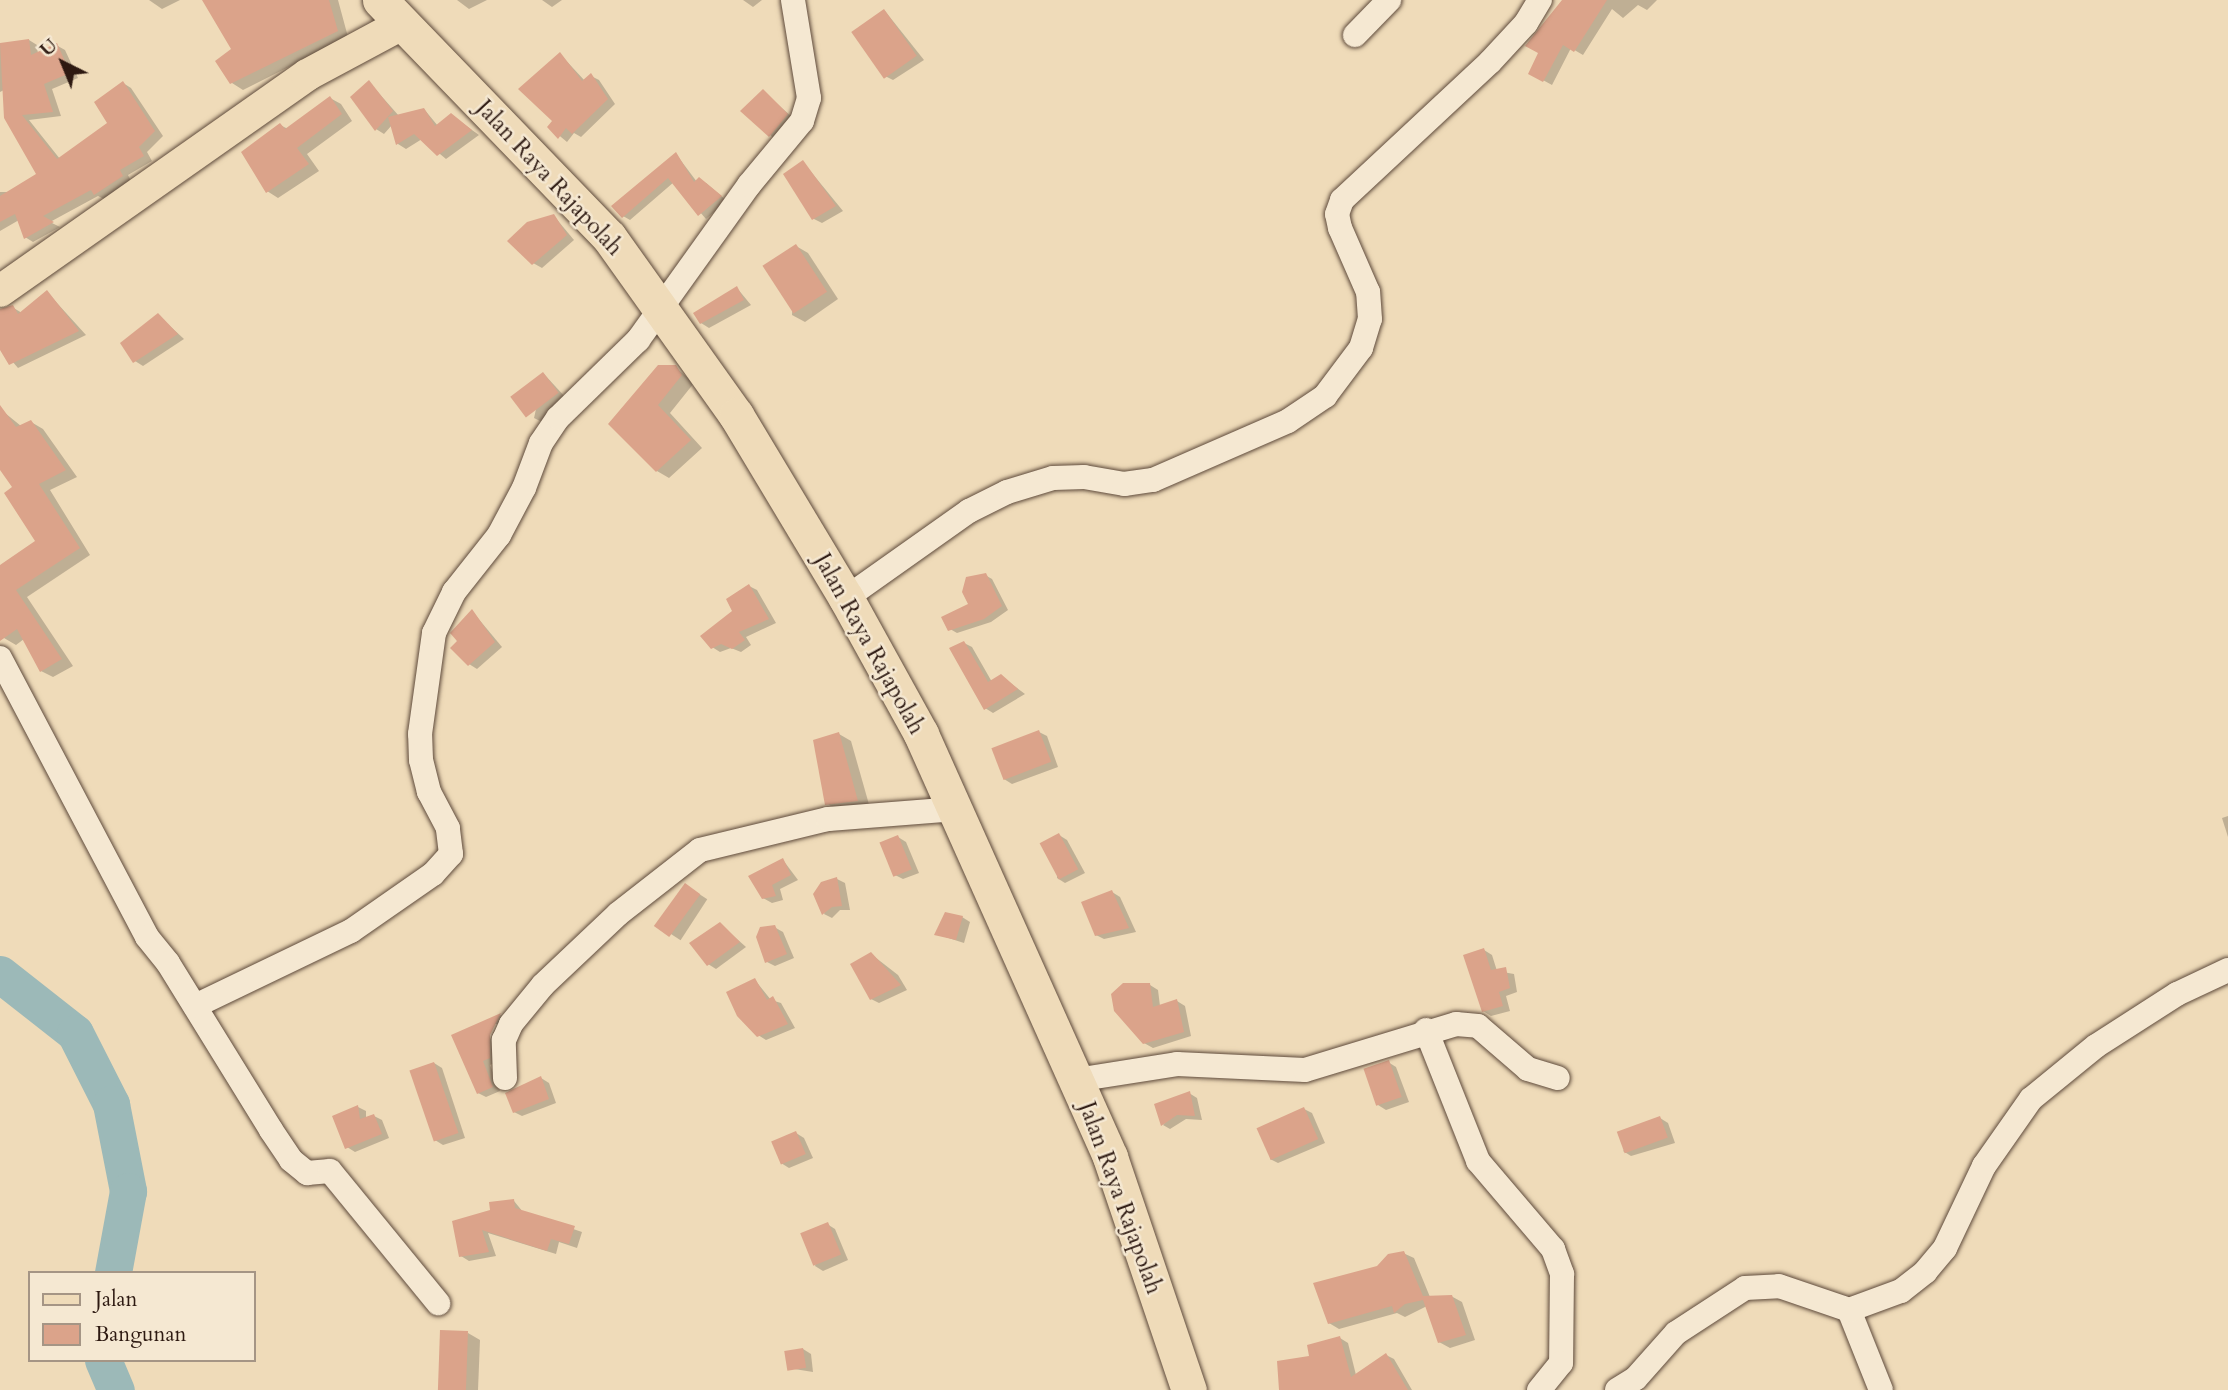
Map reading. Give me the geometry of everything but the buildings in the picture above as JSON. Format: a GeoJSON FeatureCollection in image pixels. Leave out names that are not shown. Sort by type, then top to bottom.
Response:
{"type":"FeatureCollection","features":[{"type":"Feature","properties":{"kind":"highway","name":"Jalan Raya Rajapolah"},"geometry":{"type":"LineString","coordinates":[[391,12],[610,237],[736,415],[846,598],[921,734],[1110,1157],[1189,1390]]}},
{"type":"Feature","properties":{"kind":"main road"},"geometry":{"type":"LineString","coordinates":[[0,291],[307,75],[391,12]]}},
{"type":"Feature","properties":{"kind":"street"},"geometry":{"type":"LineString","coordinates":[[195,1006],[351,931],[433,874],[451,854],[448,828],[429,792],[421,760],[420,734],[434,633],[454,592],[499,535],[524,488],[541,443],[558,418],[625,355],[662,309],[749,185],[802,121],[809,97],[806,54],[793,0]]}},
{"type":"Feature","properties":{"kind":"street"},"geometry":{"type":"LineString","coordinates":[[1355,35],[1389,0]]}},
{"type":"Feature","properties":{"kind":"street"},"geometry":{"type":"LineString","coordinates":[[846,598],[969,511],[1007,492],[1053,478],[1084,477],[1124,484],[1153,480],[1288,421],[1325,396],[1361,348],[1370,319],[1368,292],[1340,228],[1337,214],[1342,200],[1490,61],[1526,23],[1540,0]]}},
{"type":"Feature","properties":{"kind":"street"},"geometry":{"type":"LineString","coordinates":[[0,658],[142,930],[195,1006],[291,1160],[307,1173],[330,1171],[438,1303]]}},
{"type":"Feature","properties":{"kind":"street"},"geometry":{"type":"LineString","coordinates":[[505,1077],[504,1040],[511,1024],[543,985],[618,914],[700,850],[828,819],[954,809]]}},
{"type":"Feature","properties":{"kind":"street"},"geometry":{"type":"LineString","coordinates":[[1617,1390],[1636,1378],[1676,1333],[1745,1288],[1779,1286],[1849,1310],[1901,1291],[1925,1272],[1945,1248],[1997,1144],[2031,1099],[2096,1046],[2177,994],[2228,970]]}},
{"type":"Feature","properties":{"kind":"street"},"geometry":{"type":"LineString","coordinates":[[1076,1080],[1177,1064],[1304,1070],[1426,1030],[1478,1026],[1528,1069],[1558,1078]]}},
{"type":"Feature","properties":{"kind":"street"},"geometry":{"type":"LineString","coordinates":[[1426,1030],[1478,1161],[1553,1249],[1562,1274],[1561,1363],[1540,1390]]}},
{"type":"Feature","properties":{"kind":"street"},"geometry":{"type":"LineString","coordinates":[[1849,1310],[1881,1390]]}},
{"type":"Feature","properties":{"kind":"waterway"},"geometry":{"type":"LineString","coordinates":[[0,974],[75,1033],[111,1104],[128,1191],[113,1271]]}},
{"type":"Feature","properties":{"kind":"waterway"},"geometry":{"type":"LineString","coordinates":[[104,1362],[116,1390]]}}]}
